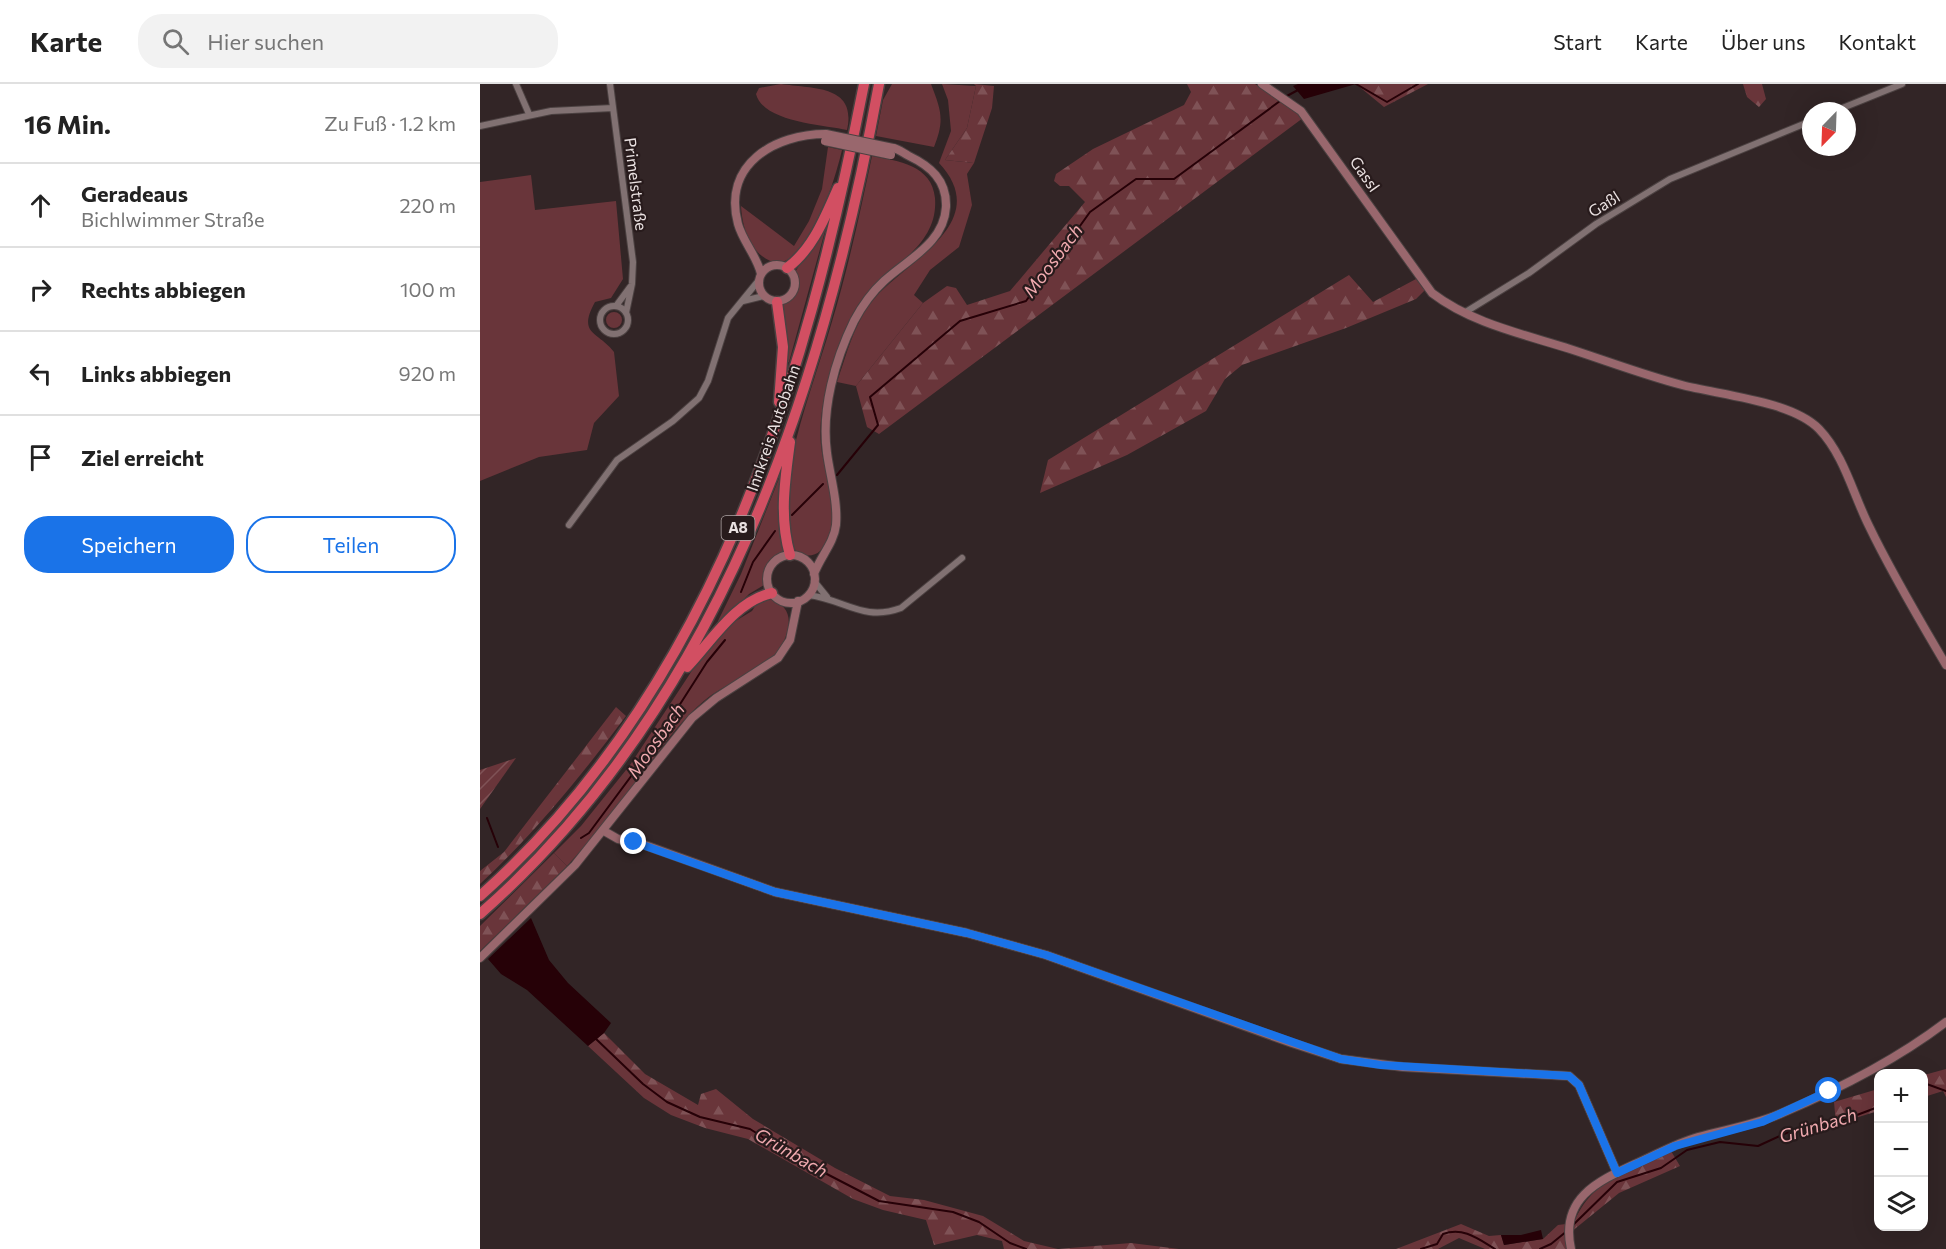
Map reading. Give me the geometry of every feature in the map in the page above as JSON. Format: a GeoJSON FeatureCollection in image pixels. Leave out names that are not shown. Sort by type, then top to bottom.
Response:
{"type":"FeatureCollection","features":[{"type":"Feature","properties":{"kind":"highway","name":"Innkreis Autobahn"},"geometry":{"type":"LineString","coordinates":[[480,896],[523,854],[587,782],[630,724],[675,654],[724,561],[777,425],[810,318],[847,169],[864,84]]}},
{"type":"Feature","properties":{"kind":"highway","name":"Innkreis Autobahn"},"geometry":{"type":"LineString","coordinates":[[480,914],[532,864],[579,812],[627,751],[674,681],[736,567],[759,514],[793,420],[843,249],[879,84]]}},
{"type":"Feature","properties":{"kind":"highway"},"geometry":{"type":"LineString","coordinates":[[787,268],[801,256],[814,237],[847,169]]}},
{"type":"Feature","properties":{"kind":"highway"},"geometry":{"type":"LineString","coordinates":[[777,302],[783,347],[777,425]]}},
{"type":"Feature","properties":{"kind":"highway"},"geometry":{"type":"LineString","coordinates":[[790,555],[785,538],[783,494],[793,420]]}},
{"type":"Feature","properties":{"kind":"highway"},"geometry":{"type":"LineString","coordinates":[[674,681],[726,623],[757,599],[772,593]]}},
{"type":"Feature","properties":{"kind":"street"},"geometry":{"type":"LineString","coordinates":[[516,84],[529,114]]}},
{"type":"Feature","properties":{"kind":"street","name":"Primelstraße"},"geometry":{"type":"LineString","coordinates":[[610,84],[633,262],[631,287],[626,313],[628,320],[623,330],[613,334],[605,332],[600,325],[600,315],[605,309],[616,306],[631,287]]}},
{"type":"Feature","properties":{"kind":"street","name":"Gassl"},"geometry":{"type":"LineString","coordinates":[[1262,84],[1301,111],[1432,293],[1464,314]]}},
{"type":"Feature","properties":{"kind":"street"},"geometry":{"type":"LineString","coordinates":[[1856,103],[1902,84]]}},
{"type":"Feature","properties":{"kind":"street"},"geometry":{"type":"LineString","coordinates":[[480,126],[529,114],[613,108]]}},
{"type":"Feature","properties":{"kind":"street","name":"Gaßl"},"geometry":{"type":"LineString","coordinates":[[1464,314],[1521,278],[1596,224],[1670,179],[1802,125]]}},
{"type":"Feature","properties":{"kind":"street"},"geometry":{"type":"LineString","coordinates":[[764,296],[752,251],[741,231],[736,213],[737,193],[743,175],[756,157],[769,146],[783,139],[825,137],[910,156],[927,165],[939,179],[946,197],[945,215],[933,240],[875,291],[860,311],[849,333],[831,388],[826,418],[826,450],[836,524],[834,535],[823,554],[808,595]]}},
{"type":"Feature","properties":{"kind":"street"},"geometry":{"type":"LineString","coordinates":[[752,251],[769,267]]}},
{"type":"Feature","properties":{"kind":"street"},"geometry":{"type":"LineString","coordinates":[[569,525],[617,460],[673,421],[699,398],[708,381],[728,318],[769,267],[781,265],[787,268],[794,278],[794,290],[786,299],[777,302],[764,296],[743,301]]}},
{"type":"Feature","properties":{"kind":"street"},"geometry":{"type":"LineString","coordinates":[[616,306],[626,313]]}},
{"type":"Feature","properties":{"kind":"street"},"geometry":{"type":"LineString","coordinates":[[1464,314],[1680,384],[1782,409],[1803,417],[1818,428],[1841,462],[1890,568],[1946,665]]}},
{"type":"Feature","properties":{"kind":"street"},"geometry":{"type":"LineString","coordinates":[[793,619],[784,602],[772,593],[767,583],[768,570],[777,559],[790,555],[806,560],[823,554]]}},
{"type":"Feature","properties":{"kind":"street"},"geometry":{"type":"LineString","coordinates":[[784,602],[798,601],[808,595],[828,597],[861,612],[892,611],[912,599],[962,558]]}},
{"type":"Feature","properties":{"kind":"street"},"geometry":{"type":"LineString","coordinates":[[806,560],[814,578],[828,597]]}},
{"type":"Feature","properties":{"kind":"street"},"geometry":{"type":"LineString","coordinates":[[480,958],[536,906],[604,831],[692,718],[716,698],[778,658],[790,639],[798,601]]}},
{"type":"Feature","properties":{"kind":"street"},"geometry":{"type":"LineString","coordinates":[[604,831],[618,839],[642,844],[775,892],[967,933],[1046,955],[1341,1059],[1381,1065],[1569,1076],[1579,1085],[1617,1173]]}},
{"type":"Feature","properties":{"kind":"street"},"geometry":{"type":"LineString","coordinates":[[1571,1249],[1568,1233],[1570,1219],[1584,1194],[1617,1173],[1696,1137],[1754,1124],[1785,1112],[1910,1050],[1946,1022]]}},
{"type":"Feature","properties":{"kind":"green space"},"geometry":{"type":"Polygon","coordinates":[[[781,84],[819,89],[839,97],[846,105],[847,130],[795,121],[770,111],[761,103],[756,94],[759,88],[781,84]]]}},
{"type":"Feature","properties":{"kind":"green space"},"geometry":{"type":"Polygon","coordinates":[[[892,84],[931,84],[941,122],[934,147],[876,136],[883,100],[892,84]]]}},
{"type":"Feature","properties":{"kind":"green space"},"geometry":{"type":"Polygon","coordinates":[[[942,84],[976,86],[967,128],[945,160],[974,163],[967,174],[972,205],[959,247],[930,270],[914,295],[923,303],[856,386],[837,382],[852,339],[867,308],[888,285],[939,240],[951,223],[957,204],[954,185],[939,163],[951,131],[948,100],[942,84]]]}},
{"type":"Feature","properties":{"kind":"green space"},"geometry":{"type":"Polygon","coordinates":[[[974,84],[994,86],[992,108],[974,163],[945,160],[967,128],[976,86],[974,84]]]}},
{"type":"Feature","properties":{"kind":"green space"},"geometry":{"type":"Polygon","coordinates":[[[1187,84],[1255,84],[1285,102],[1303,118],[879,434],[867,427],[856,386],[923,303],[947,286],[956,288],[967,305],[1010,291],[1085,202],[1069,186],[1060,186],[1054,181],[1056,174],[1093,149],[1184,105],[1191,92],[1187,84]]]}},
{"type":"Feature","properties":{"kind":"green space"},"geometry":{"type":"Polygon","coordinates":[[[1356,84],[1428,84],[1384,107],[1356,84]]]}},
{"type":"Feature","properties":{"kind":"green space"},"geometry":{"type":"Polygon","coordinates":[[[1743,84],[1762,84],[1766,99],[1759,107],[1747,97],[1743,84]]]}},
{"type":"Feature","properties":{"kind":"green space"},"geometry":{"type":"Polygon","coordinates":[[[828,147],[842,150],[833,182],[816,226],[804,244],[791,257],[777,262],[762,256],[746,233],[741,206],[794,246],[809,221],[822,189],[828,147]]]}},
{"type":"Feature","properties":{"kind":"green space"},"geometry":{"type":"Polygon","coordinates":[[[872,156],[912,166],[928,178],[935,198],[934,216],[919,245],[858,305],[840,342],[826,389],[821,429],[821,445],[833,514],[832,527],[828,540],[820,551],[813,555],[805,555],[793,547],[790,536],[787,508],[790,466],[800,424],[843,283],[872,156]]]}},
{"type":"Feature","properties":{"kind":"green space"},"geometry":{"type":"Polygon","coordinates":[[[531,175],[535,210],[616,201],[623,279],[611,298],[595,302],[588,321],[592,332],[614,352],[619,396],[594,423],[587,450],[539,457],[480,481],[480,182],[531,175]]]}},
{"type":"Feature","properties":{"kind":"green space"},"geometry":{"type":"Polygon","coordinates":[[[822,230],[825,231],[789,362],[786,362],[782,304],[796,294],[798,277],[795,272],[822,230]]]}},
{"type":"Feature","properties":{"kind":"green space"},"geometry":{"type":"Polygon","coordinates":[[[1349,275],[1373,302],[1416,279],[1425,290],[1416,299],[1346,328],[1242,365],[1225,379],[1206,411],[1127,455],[1040,493],[1048,460],[1349,275]]]}},
{"type":"Feature","properties":{"kind":"green space"},"geometry":{"type":"Polygon","coordinates":[[[614,312],[622,320],[614,328],[606,320],[614,312]]]}},
{"type":"Feature","properties":{"kind":"green space"},"geometry":{"type":"Polygon","coordinates":[[[780,476],[784,552],[768,565],[764,585],[749,594],[721,623],[718,621],[741,574],[780,476]]]}},
{"type":"Feature","properties":{"kind":"green space"},"geometry":{"type":"Polygon","coordinates":[[[769,597],[781,605],[788,614],[789,620],[787,633],[778,652],[760,668],[715,693],[693,711],[663,746],[612,814],[567,866],[554,853],[581,826],[630,765],[695,666],[724,628],[752,611],[759,600],[769,597]]]}},
{"type":"Feature","properties":{"kind":"green space"},"geometry":{"type":"Polygon","coordinates":[[[616,707],[626,716],[575,782],[480,884],[480,871],[504,852],[616,707]]]}},
{"type":"Feature","properties":{"kind":"green space"},"geometry":{"type":"Polygon","coordinates":[[[516,758],[480,809],[480,770],[516,758]]]}},
{"type":"Feature","properties":{"kind":"green space"},"geometry":{"type":"Polygon","coordinates":[[[554,853],[567,866],[480,951],[480,926],[554,853]]]}},
{"type":"Feature","properties":{"kind":"green space"},"geometry":{"type":"Polygon","coordinates":[[[604,1033],[645,1074],[698,1105],[701,1094],[716,1089],[753,1119],[835,1168],[890,1196],[924,1200],[983,1216],[1024,1241],[1058,1249],[1004,1249],[1002,1241],[977,1235],[934,1245],[926,1220],[883,1210],[853,1199],[748,1139],[705,1128],[671,1115],[644,1098],[588,1046],[604,1033]]]}},
{"type":"Feature","properties":{"kind":"green space"},"geometry":{"type":"Polygon","coordinates":[[[1946,1069],[1946,1097],[1943,1091],[1928,1096],[1928,1074],[1946,1069]]]}},
{"type":"Feature","properties":{"kind":"green space"},"geometry":{"type":"Polygon","coordinates":[[[1874,1090],[1874,1112],[1836,1124],[1834,1102],[1874,1090]]]}},
{"type":"Feature","properties":{"kind":"green space"},"geometry":{"type":"Polygon","coordinates":[[[1671,1151],[1680,1166],[1619,1193],[1571,1232],[1586,1201],[1597,1189],[1624,1172],[1671,1151]]]}},
{"type":"Feature","properties":{"kind":"green space"},"geometry":{"type":"Polygon","coordinates":[[[1461,1224],[1489,1236],[1501,1235],[1504,1245],[1543,1239],[1558,1225],[1566,1224],[1569,1249],[1485,1249],[1459,1238],[1438,1249],[1396,1249],[1461,1224]]]}},
{"type":"Feature","properties":{"kind":"green space"},"geometry":{"type":"Polygon","coordinates":[[[1131,1243],[1179,1249],[1058,1249],[1131,1243]]]}},
{"type":"Feature","properties":{"kind":"shaded area"},"geometry":{"type":"Polygon","coordinates":[[[1298,84],[1356,84],[1304,99],[1293,86],[1298,84]]]}},
{"type":"Feature","properties":{"kind":"shaded area"},"geometry":{"type":"Polygon","coordinates":[[[531,918],[549,960],[568,983],[611,1023],[604,1033],[588,1046],[527,990],[501,974],[488,959],[531,918]]]}},
{"type":"Feature","properties":{"kind":"shaded area"},"geometry":{"type":"Polygon","coordinates":[[[1541,1230],[1543,1239],[1504,1245],[1501,1235],[1521,1235],[1541,1230]]]}},
{"type":"Feature","properties":{"kind":"waterway","name":"Moosbach"},"geometry":{"type":"LineString","coordinates":[[1356,84],[1387,102],[1418,84]]}},
{"type":"Feature","properties":{"kind":"waterway","name":"Moosbach"},"geometry":{"type":"LineString","coordinates":[[1285,97],[1298,90]]}},
{"type":"Feature","properties":{"kind":"waterway","name":"Moosbach"},"geometry":{"type":"LineString","coordinates":[[837,475],[878,425],[870,397],[960,321],[1026,301],[1090,212],[1136,179],[1174,179],[1280,101]]}},
{"type":"Feature","properties":{"kind":"waterway","name":"Moosbach"},"geometry":{"type":"LineString","coordinates":[[792,515],[823,484]]}},
{"type":"Feature","properties":{"kind":"waterway","name":"Moosbach"},"geometry":{"type":"LineString","coordinates":[[741,592],[753,562],[775,531]]}},
{"type":"Feature","properties":{"kind":"waterway","name":"Moosbach"},"geometry":{"type":"LineString","coordinates":[[581,838],[589,833],[652,748],[707,662],[725,640]]}},
{"type":"Feature","properties":{"kind":"waterway"},"geometry":{"type":"LineString","coordinates":[[487,818],[498,847]]}},
{"type":"Feature","properties":{"kind":"waterway","name":"Grünbach"},"geometry":{"type":"LineString","coordinates":[[595,1038],[643,1084],[667,1102],[700,1117],[750,1129],[794,1157],[879,1201],[953,1212],[979,1222],[1010,1243],[1026,1249]]}},
{"type":"Feature","properties":{"kind":"waterway","name":"Grünbach"},"geometry":{"type":"LineString","coordinates":[[1928,1084],[1946,1091]]}},
{"type":"Feature","properties":{"kind":"waterway","name":"Grünbach"},"geometry":{"type":"LineString","coordinates":[[1573,1225],[1617,1182],[1661,1168],[1687,1150],[1720,1142],[1758,1146],[1793,1130],[1836,1123],[1874,1109]]}},
{"type":"Feature","properties":{"kind":"waterway","name":"Grünbach"},"geometry":{"type":"LineString","coordinates":[[1540,1249],[1551,1244],[1567,1231]]}},
{"type":"Feature","properties":{"kind":"waterway","name":"Grünbach"},"geometry":{"type":"LineString","coordinates":[[1421,1249],[1437,1244],[1443,1234],[1450,1232],[1470,1235],[1495,1249]]}},
{"type":"Feature","properties":{"kind":"route"},"geometry":{"type":"LineString","coordinates":[[634,842],[775,892],[967,933],[1046,955],[1341,1059],[1381,1065],[1565,1074],[1579,1085],[1617,1173],[1696,1137],[1762,1122],[1829,1091]]}}]}
